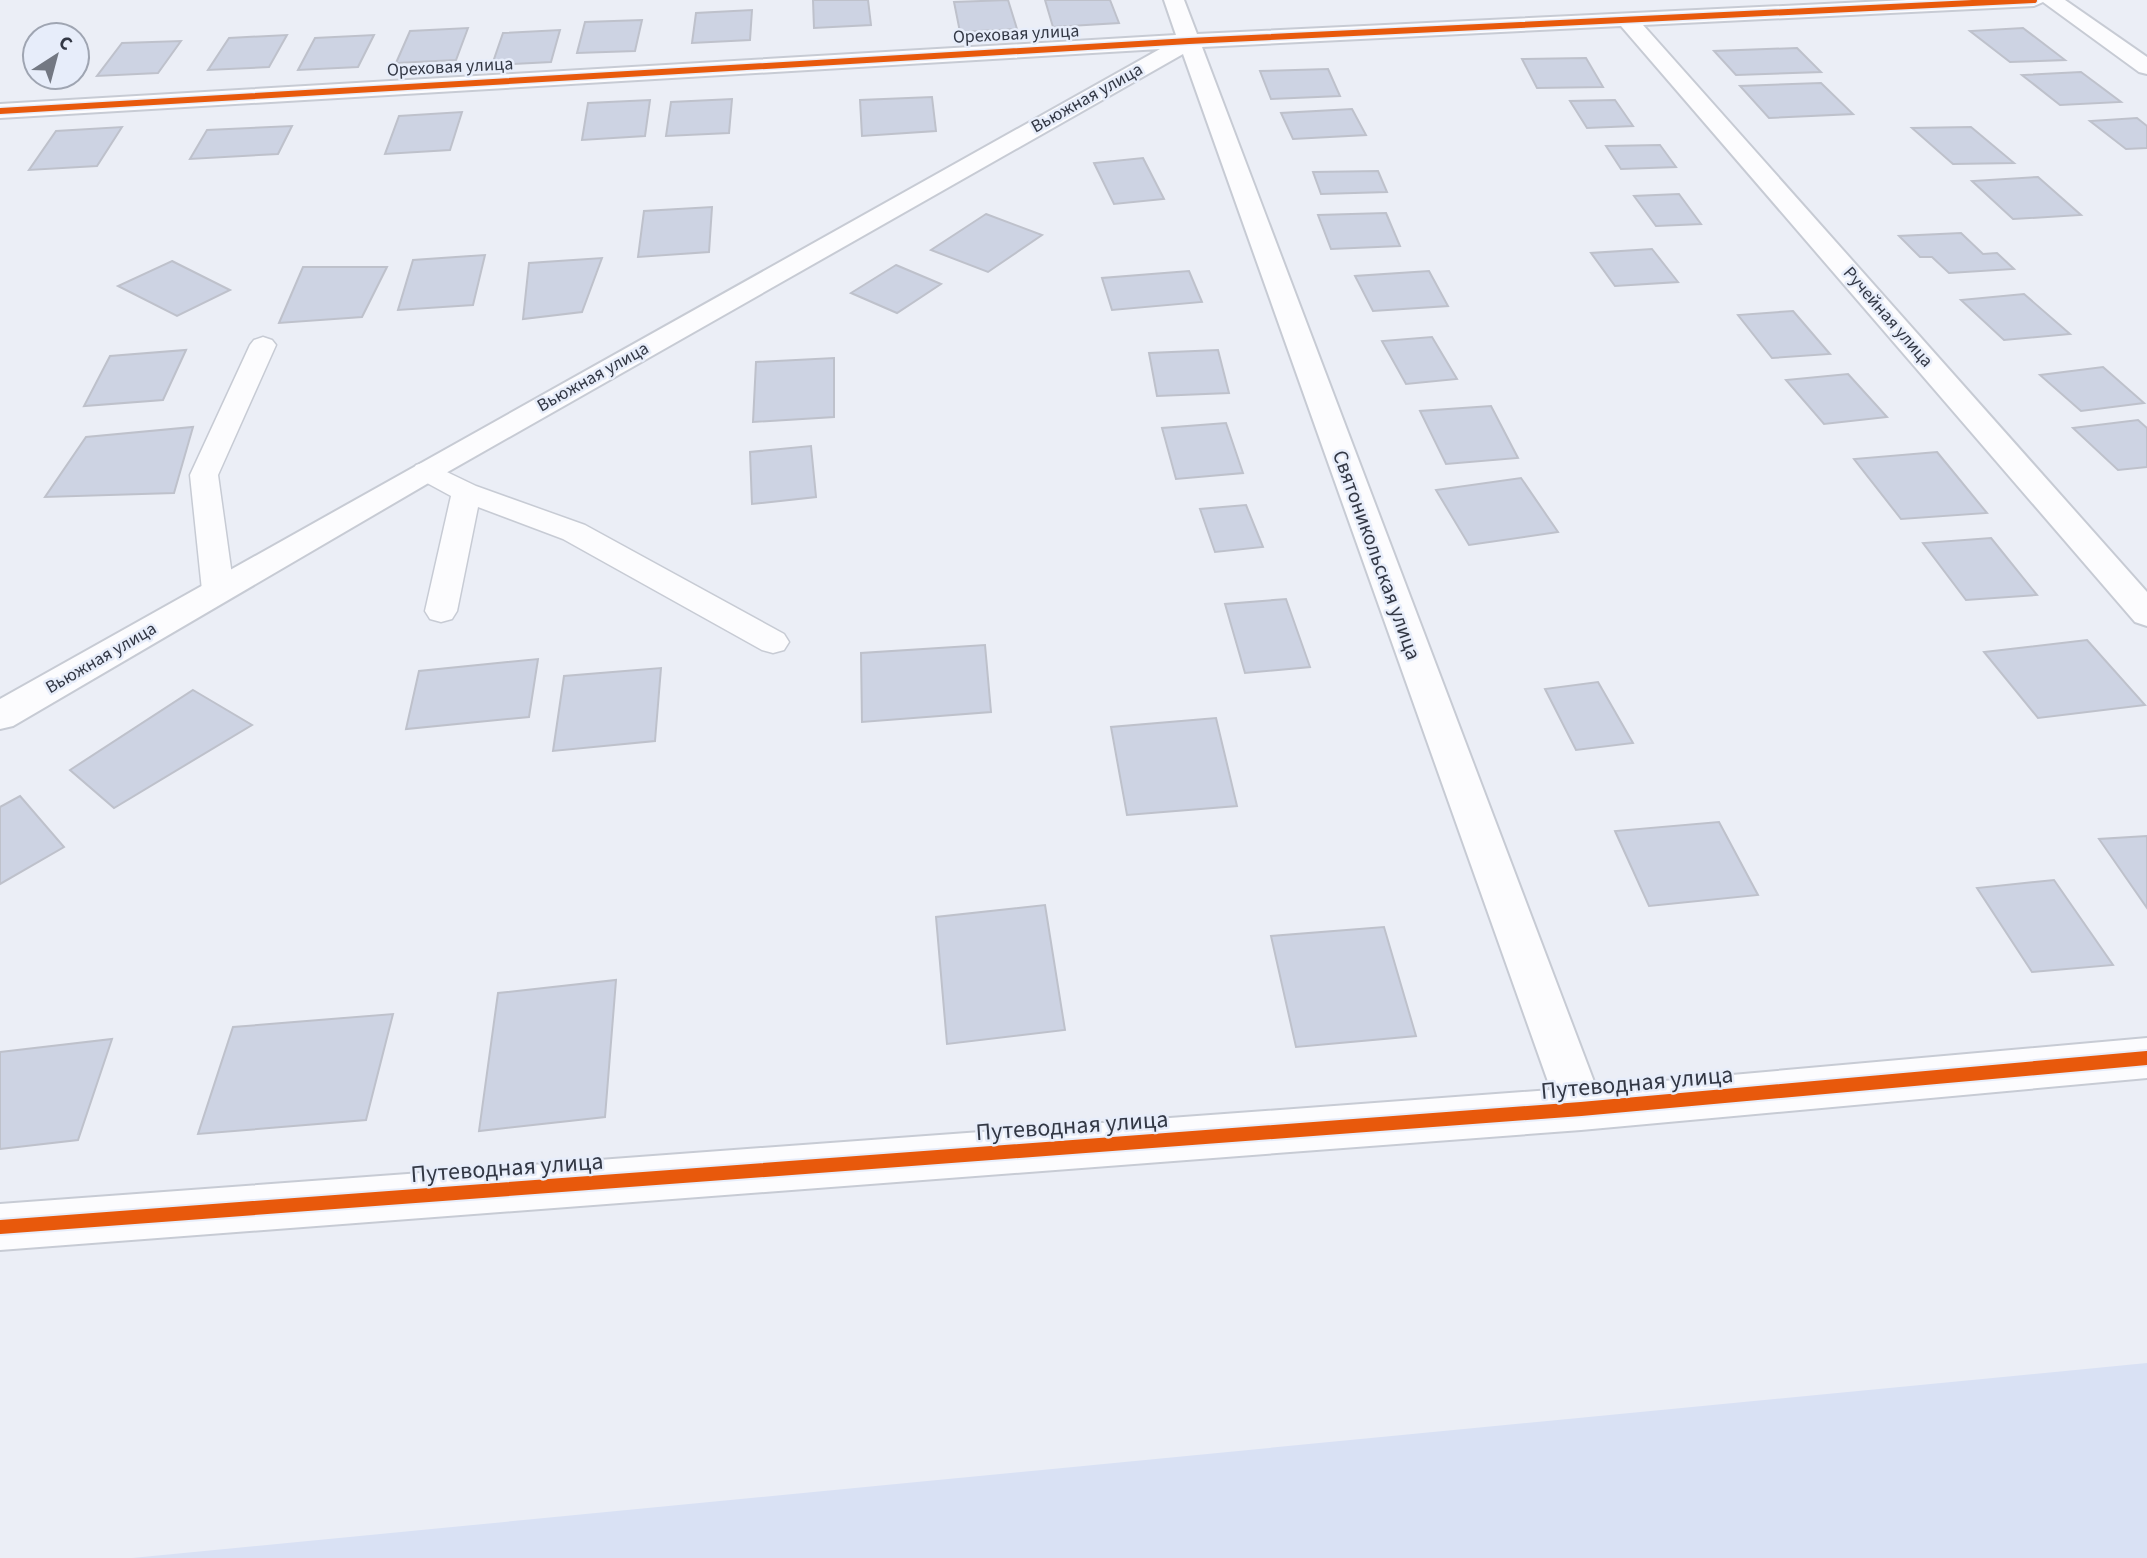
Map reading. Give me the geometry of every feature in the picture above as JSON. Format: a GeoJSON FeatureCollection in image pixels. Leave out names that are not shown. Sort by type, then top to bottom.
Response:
{"type":"FeatureCollection","features":[{"type":"Feature","properties":{"kind":"street","name":"Святоникольская улица"},"geometry":{"type":"LineString","coordinates":[[1174,0],[1581,1109]]}},
{"type":"Feature","properties":{"kind":"street","name":"Ореховая улица"},"geometry":{"type":"LineString","coordinates":[[0,111],[1189,41],[2034,0]]}},
{"type":"Feature","properties":{"kind":"street"},"geometry":{"type":"LineString","coordinates":[[2052,0],[2147,67]]}},
{"type":"Feature","properties":{"kind":"street","name":"Ручейная улица"},"geometry":{"type":"LineString","coordinates":[[1628,21],[2147,614]]}},
{"type":"Feature","properties":{"kind":"street","name":"Вьюжная улица"},"geometry":{"type":"LineString","coordinates":[[0,716],[426,471],[1189,41]]}},
{"type":"Feature","properties":{"kind":"street","name":"Путеводная улица"},"geometry":{"type":"LineString","coordinates":[[0,1227],[1581,1109],[2147,1058]]}},
{"type":"Feature","properties":{"kind":"lane"},"geometry":{"type":"LineString","coordinates":[[218,590],[204,475],[263,345]]}},
{"type":"Feature","properties":{"kind":"lane"},"geometry":{"type":"LineString","coordinates":[[426,471],[466,492],[574,532],[773,642]]}},
{"type":"Feature","properties":{"kind":"lane"},"geometry":{"type":"LineString","coordinates":[[441,611],[466,492]]}},
{"type":"Feature","properties":{"kind":"shaded area"},"geometry":{"type":"Polygon","coordinates":[[[2147,1363],[2147,1558],[132,1558],[2147,1363]]]}},
{"type":"Feature","properties":{"kind":"building"},"geometry":{"type":"Polygon","coordinates":[[[813,0],[868,0],[871,25],[814,28],[813,0]]]}},
{"type":"Feature","properties":{"kind":"building"},"geometry":{"type":"Polygon","coordinates":[[[1008,0],[1017,29],[960,32],[954,2],[1008,0]]]}},
{"type":"Feature","properties":{"kind":"building"},"geometry":{"type":"Polygon","coordinates":[[[1045,0],[1110,0],[1119,23],[1053,27],[1045,0]]]}},
{"type":"Feature","properties":{"kind":"building"},"geometry":{"type":"Polygon","coordinates":[[[752,10],[750,40],[692,43],[696,13],[752,10]]]}},
{"type":"Feature","properties":{"kind":"building"},"geometry":{"type":"Polygon","coordinates":[[[642,20],[635,51],[577,53],[585,22],[642,20]]]}},
{"type":"Feature","properties":{"kind":"building"},"geometry":{"type":"Polygon","coordinates":[[[468,28],[456,60],[396,63],[410,31],[468,28]]]}},
{"type":"Feature","properties":{"kind":"building"},"geometry":{"type":"Polygon","coordinates":[[[2023,28],[2065,60],[2010,62],[1970,31],[2023,28]]]}},
{"type":"Feature","properties":{"kind":"building"},"geometry":{"type":"Polygon","coordinates":[[[560,30],[551,62],[492,65],[503,33],[560,30]]]}},
{"type":"Feature","properties":{"kind":"building"},"geometry":{"type":"Polygon","coordinates":[[[287,35],[269,67],[208,70],[229,38],[287,35]]]}},
{"type":"Feature","properties":{"kind":"building"},"geometry":{"type":"Polygon","coordinates":[[[374,35],[358,67],[298,70],[315,38],[374,35]]]}},
{"type":"Feature","properties":{"kind":"building"},"geometry":{"type":"Polygon","coordinates":[[[181,41],[158,73],[97,76],[122,43],[181,41]]]}},
{"type":"Feature","properties":{"kind":"building"},"geometry":{"type":"Polygon","coordinates":[[[1797,48],[1821,72],[1736,75],[1714,51],[1797,48]]]}},
{"type":"Feature","properties":{"kind":"building"},"geometry":{"type":"Polygon","coordinates":[[[1586,58],[1603,87],[1537,88],[1522,59],[1586,58]]]}},
{"type":"Feature","properties":{"kind":"building"},"geometry":{"type":"Polygon","coordinates":[[[1328,69],[1340,96],[1271,99],[1260,71],[1328,69]]]}},
{"type":"Feature","properties":{"kind":"building"},"geometry":{"type":"Polygon","coordinates":[[[2081,72],[2121,102],[2060,105],[2022,75],[2081,72]]]}},
{"type":"Feature","properties":{"kind":"building"},"geometry":{"type":"Polygon","coordinates":[[[1821,83],[1853,114],[1769,118],[1740,86],[1821,83]]]}},
{"type":"Feature","properties":{"kind":"building"},"geometry":{"type":"Polygon","coordinates":[[[932,97],[936,131],[862,136],[860,100],[932,97]]]}},
{"type":"Feature","properties":{"kind":"building"},"geometry":{"type":"Polygon","coordinates":[[[732,99],[729,133],[666,136],[671,102],[732,99]]]}},
{"type":"Feature","properties":{"kind":"building"},"geometry":{"type":"Polygon","coordinates":[[[650,100],[645,136],[582,140],[588,103],[650,100]]]}},
{"type":"Feature","properties":{"kind":"building"},"geometry":{"type":"Polygon","coordinates":[[[1615,100],[1633,126],[1587,128],[1570,101],[1615,100]]]}},
{"type":"Feature","properties":{"kind":"building"},"geometry":{"type":"Polygon","coordinates":[[[1352,109],[1366,135],[1293,139],[1281,113],[1352,109]]]}},
{"type":"Feature","properties":{"kind":"building"},"geometry":{"type":"Polygon","coordinates":[[[462,112],[450,150],[385,154],[399,116],[462,112]]]}},
{"type":"Feature","properties":{"kind":"building"},"geometry":{"type":"Polygon","coordinates":[[[2137,118],[2147,126],[2147,148],[2126,149],[2090,121],[2137,118]]]}},
{"type":"Feature","properties":{"kind":"building"},"geometry":{"type":"Polygon","coordinates":[[[292,126],[278,154],[190,159],[207,130],[292,126]]]}},
{"type":"Feature","properties":{"kind":"building"},"geometry":{"type":"Polygon","coordinates":[[[122,127],[97,166],[29,170],[56,131],[122,127]]]}},
{"type":"Feature","properties":{"kind":"building"},"geometry":{"type":"Polygon","coordinates":[[[1971,127],[2014,163],[1953,164],[1912,128],[1971,127]]]}},
{"type":"Feature","properties":{"kind":"building"},"geometry":{"type":"Polygon","coordinates":[[[1660,145],[1676,167],[1621,169],[1606,146],[1660,145]]]}},
{"type":"Feature","properties":{"kind":"building"},"geometry":{"type":"Polygon","coordinates":[[[1143,158],[1164,199],[1114,204],[1094,163],[1143,158]]]}},
{"type":"Feature","properties":{"kind":"building"},"geometry":{"type":"Polygon","coordinates":[[[1378,171],[1387,192],[1321,194],[1313,172],[1378,171]]]}},
{"type":"Feature","properties":{"kind":"building"},"geometry":{"type":"Polygon","coordinates":[[[2038,177],[2081,215],[2013,219],[1972,181],[2038,177]]]}},
{"type":"Feature","properties":{"kind":"building"},"geometry":{"type":"Polygon","coordinates":[[[1679,194],[1701,224],[1656,226],[1634,196],[1679,194]]]}},
{"type":"Feature","properties":{"kind":"building"},"geometry":{"type":"Polygon","coordinates":[[[712,207],[709,252],[638,257],[644,211],[712,207]]]}},
{"type":"Feature","properties":{"kind":"building"},"geometry":{"type":"Polygon","coordinates":[[[1386,213],[1400,246],[1331,249],[1318,215],[1386,213]]]}},
{"type":"Feature","properties":{"kind":"building"},"geometry":{"type":"Polygon","coordinates":[[[986,214],[1042,235],[988,272],[931,250],[986,214]]]}},
{"type":"Feature","properties":{"kind":"building"},"geometry":{"type":"Polygon","coordinates":[[[1961,233],[1983,254],[1997,253],[2014,269],[1949,273],[1932,257],[1920,257],[1899,236],[1961,233]]]}},
{"type":"Feature","properties":{"kind":"building"},"geometry":{"type":"Polygon","coordinates":[[[1652,249],[1678,282],[1615,286],[1591,253],[1652,249]]]}},
{"type":"Feature","properties":{"kind":"building"},"geometry":{"type":"Polygon","coordinates":[[[485,255],[473,305],[398,310],[413,260],[485,255]]]}},
{"type":"Feature","properties":{"kind":"building"},"geometry":{"type":"Polygon","coordinates":[[[602,258],[582,312],[523,319],[529,263],[602,258]]]}},
{"type":"Feature","properties":{"kind":"building"},"geometry":{"type":"Polygon","coordinates":[[[172,261],[230,290],[177,316],[118,286],[172,261]]]}},
{"type":"Feature","properties":{"kind":"building"},"geometry":{"type":"Polygon","coordinates":[[[896,265],[941,284],[897,313],[851,293],[896,265]]]}},
{"type":"Feature","properties":{"kind":"building"},"geometry":{"type":"Polygon","coordinates":[[[303,267],[387,267],[362,317],[279,323],[303,267]]]}},
{"type":"Feature","properties":{"kind":"building"},"geometry":{"type":"Polygon","coordinates":[[[1189,271],[1202,302],[1112,310],[1102,278],[1189,271]]]}},
{"type":"Feature","properties":{"kind":"building"},"geometry":{"type":"Polygon","coordinates":[[[1429,271],[1448,306],[1373,311],[1355,276],[1429,271]]]}},
{"type":"Feature","properties":{"kind":"building"},"geometry":{"type":"Polygon","coordinates":[[[2024,294],[2070,334],[2004,340],[1961,300],[2024,294]]]}},
{"type":"Feature","properties":{"kind":"building"},"geometry":{"type":"Polygon","coordinates":[[[1793,311],[1830,354],[1772,358],[1738,315],[1793,311]]]}},
{"type":"Feature","properties":{"kind":"building"},"geometry":{"type":"Polygon","coordinates":[[[1432,337],[1457,379],[1406,384],[1382,341],[1432,337]]]}},
{"type":"Feature","properties":{"kind":"building"},"geometry":{"type":"Polygon","coordinates":[[[186,350],[163,400],[84,406],[110,356],[186,350]]]}},
{"type":"Feature","properties":{"kind":"building"},"geometry":{"type":"Polygon","coordinates":[[[1218,350],[1229,393],[1157,396],[1149,353],[1218,350]]]}},
{"type":"Feature","properties":{"kind":"building"},"geometry":{"type":"Polygon","coordinates":[[[834,358],[834,417],[753,422],[756,362],[834,358]]]}},
{"type":"Feature","properties":{"kind":"building"},"geometry":{"type":"Polygon","coordinates":[[[2103,367],[2144,403],[2081,411],[2040,375],[2103,367]]]}},
{"type":"Feature","properties":{"kind":"building"},"geometry":{"type":"Polygon","coordinates":[[[1848,374],[1887,417],[1824,424],[1786,380],[1848,374]]]}},
{"type":"Feature","properties":{"kind":"building"},"geometry":{"type":"Polygon","coordinates":[[[1491,406],[1518,458],[1446,464],[1420,411],[1491,406]]]}},
{"type":"Feature","properties":{"kind":"building"},"geometry":{"type":"Polygon","coordinates":[[[2138,420],[2147,428],[2147,467],[2118,470],[2073,428],[2138,420]]]}},
{"type":"Feature","properties":{"kind":"building"},"geometry":{"type":"Polygon","coordinates":[[[1226,423],[1243,473],[1176,479],[1162,428],[1226,423]]]}},
{"type":"Feature","properties":{"kind":"building"},"geometry":{"type":"Polygon","coordinates":[[[193,427],[174,493],[45,497],[86,437],[193,427]]]}},
{"type":"Feature","properties":{"kind":"building"},"geometry":{"type":"Polygon","coordinates":[[[811,446],[816,497],[752,504],[750,452],[811,446]]]}},
{"type":"Feature","properties":{"kind":"building"},"geometry":{"type":"Polygon","coordinates":[[[1937,452],[1987,513],[1901,519],[1854,459],[1937,452]]]}},
{"type":"Feature","properties":{"kind":"building"},"geometry":{"type":"Polygon","coordinates":[[[1521,478],[1558,532],[1469,545],[1436,490],[1521,478]]]}},
{"type":"Feature","properties":{"kind":"building"},"geometry":{"type":"Polygon","coordinates":[[[1246,505],[1263,547],[1215,552],[1200,509],[1246,505]]]}},
{"type":"Feature","properties":{"kind":"building"},"geometry":{"type":"Polygon","coordinates":[[[1991,538],[2037,595],[1966,600],[1923,543],[1991,538]]]}},
{"type":"Feature","properties":{"kind":"building"},"geometry":{"type":"Polygon","coordinates":[[[1286,599],[1310,667],[1245,673],[1225,604],[1286,599]]]}},
{"type":"Feature","properties":{"kind":"building"},"geometry":{"type":"Polygon","coordinates":[[[2087,640],[2145,705],[2038,718],[1984,652],[2087,640]]]}},
{"type":"Feature","properties":{"kind":"building"},"geometry":{"type":"Polygon","coordinates":[[[985,645],[991,712],[862,722],[861,653],[985,645]]]}},
{"type":"Feature","properties":{"kind":"building"},"geometry":{"type":"Polygon","coordinates":[[[538,659],[529,717],[406,729],[419,671],[538,659]]]}},
{"type":"Feature","properties":{"kind":"building"},"geometry":{"type":"Polygon","coordinates":[[[661,668],[655,741],[553,751],[564,676],[661,668]]]}},
{"type":"Feature","properties":{"kind":"building"},"geometry":{"type":"Polygon","coordinates":[[[1598,682],[1633,743],[1576,750],[1545,689],[1598,682]]]}},
{"type":"Feature","properties":{"kind":"building"},"geometry":{"type":"Polygon","coordinates":[[[193,690],[252,725],[114,808],[70,770],[193,690]]]}},
{"type":"Feature","properties":{"kind":"building"},"geometry":{"type":"Polygon","coordinates":[[[1216,718],[1237,806],[1127,815],[1111,727],[1216,718]]]}},
{"type":"Feature","properties":{"kind":"building"},"geometry":{"type":"Polygon","coordinates":[[[20,796],[64,847],[0,884],[0,807],[20,796]]]}},
{"type":"Feature","properties":{"kind":"building"},"geometry":{"type":"Polygon","coordinates":[[[1719,822],[1758,895],[1649,906],[1615,831],[1719,822]]]}},
{"type":"Feature","properties":{"kind":"building"},"geometry":{"type":"Polygon","coordinates":[[[2147,836],[2147,908],[2099,839],[2147,836]]]}},
{"type":"Feature","properties":{"kind":"building"},"geometry":{"type":"Polygon","coordinates":[[[2054,880],[2113,965],[2032,972],[1977,888],[2054,880]]]}},
{"type":"Feature","properties":{"kind":"building"},"geometry":{"type":"Polygon","coordinates":[[[1045,905],[1065,1030],[947,1044],[936,917],[1045,905]]]}},
{"type":"Feature","properties":{"kind":"building"},"geometry":{"type":"Polygon","coordinates":[[[1384,927],[1416,1036],[1296,1047],[1271,936],[1384,927]]]}},
{"type":"Feature","properties":{"kind":"building"},"geometry":{"type":"Polygon","coordinates":[[[616,980],[605,1117],[479,1131],[498,993],[616,980]]]}},
{"type":"Feature","properties":{"kind":"building"},"geometry":{"type":"Polygon","coordinates":[[[393,1014],[366,1120],[198,1134],[233,1027],[393,1014]]]}},
{"type":"Feature","properties":{"kind":"building"},"geometry":{"type":"Polygon","coordinates":[[[112,1039],[78,1140],[0,1149],[0,1052],[112,1039]]]}},
{"type":"Feature","properties":{"kind":"cycle path"},"geometry":{"type":"LineString","coordinates":[[0,111],[1189,41],[2034,0]]}},
{"type":"Feature","properties":{"kind":"cycle path"},"geometry":{"type":"LineString","coordinates":[[0,1227],[1581,1109],[2147,1058]]}}]}
